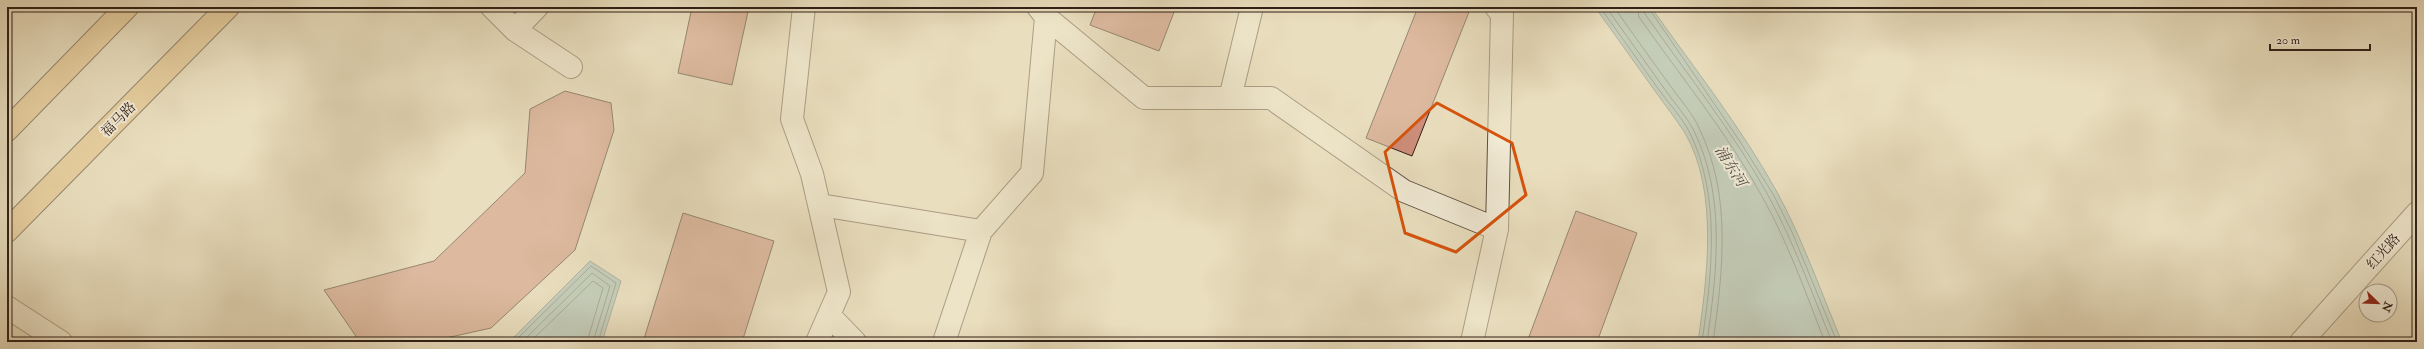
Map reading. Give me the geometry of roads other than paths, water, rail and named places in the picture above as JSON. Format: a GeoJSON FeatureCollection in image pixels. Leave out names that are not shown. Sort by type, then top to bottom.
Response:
{"type":"FeatureCollection","features":[{"type":"Feature","properties":{"kind":"main road"},"geometry":{"type":"LineString","coordinates":[[7,130],[127,7]]}},
{"type":"Feature","properties":{"kind":"main road","name":"福马路"},"geometry":{"type":"LineString","coordinates":[[7,231],[228,7]]}},
{"type":"Feature","properties":{"kind":"street"},"geometry":{"type":"LineString","coordinates":[[492,7],[515,30],[571,67]]}},
{"type":"Feature","properties":{"kind":"street"},"geometry":{"type":"LineString","coordinates":[[515,30],[538,7]]}},
{"type":"Feature","properties":{"kind":"street"},"geometry":{"type":"LineString","coordinates":[[804,7],[792,119],[812,174],[839,292],[817,342]]}},
{"type":"Feature","properties":{"kind":"street"},"geometry":{"type":"LineString","coordinates":[[1230,98],[1252,7]]}},
{"type":"Feature","properties":{"kind":"street"},"geometry":{"type":"LineString","coordinates":[[1472,342],[1497,229],[1502,14],[1496,7]]}},
{"type":"Feature","properties":{"kind":"street"},"geometry":{"type":"LineString","coordinates":[[1042,12],[1144,98],[1271,98],[1404,191],[1497,229]]}},
{"type":"Feature","properties":{"kind":"street"},"geometry":{"type":"LineString","coordinates":[[944,342],[981,232],[1032,173],[1042,12]]}},
{"type":"Feature","properties":{"kind":"street"},"geometry":{"type":"LineString","coordinates":[[820,205],[981,232]]}},
{"type":"Feature","properties":{"kind":"street","name":"红光路"},"geometry":{"type":"LineString","coordinates":[[2301,342],[2417,213]]}},
{"type":"Feature","properties":{"kind":"street"},"geometry":{"type":"LineString","coordinates":[[7,307],[61,342]]}},
{"type":"Feature","properties":{"kind":"street"},"geometry":{"type":"LineString","coordinates":[[829,315],[855,342]]}},
{"type":"Feature","properties":{"kind":"water","name":"浦东河"},"geometry":{"type":"Polygon","coordinates":[[[1595,7],[1651,7],[1733,121],[1777,192],[1803,247],[1842,342],[1698,342],[1705,291],[1708,236],[1703,182],[1696,156],[1682,128],[1595,7]]]}},
{"type":"Feature","properties":{"kind":"water"},"geometry":{"type":"Polygon","coordinates":[[[590,261],[621,281],[602,342],[509,342],[590,261]]]}}]}
